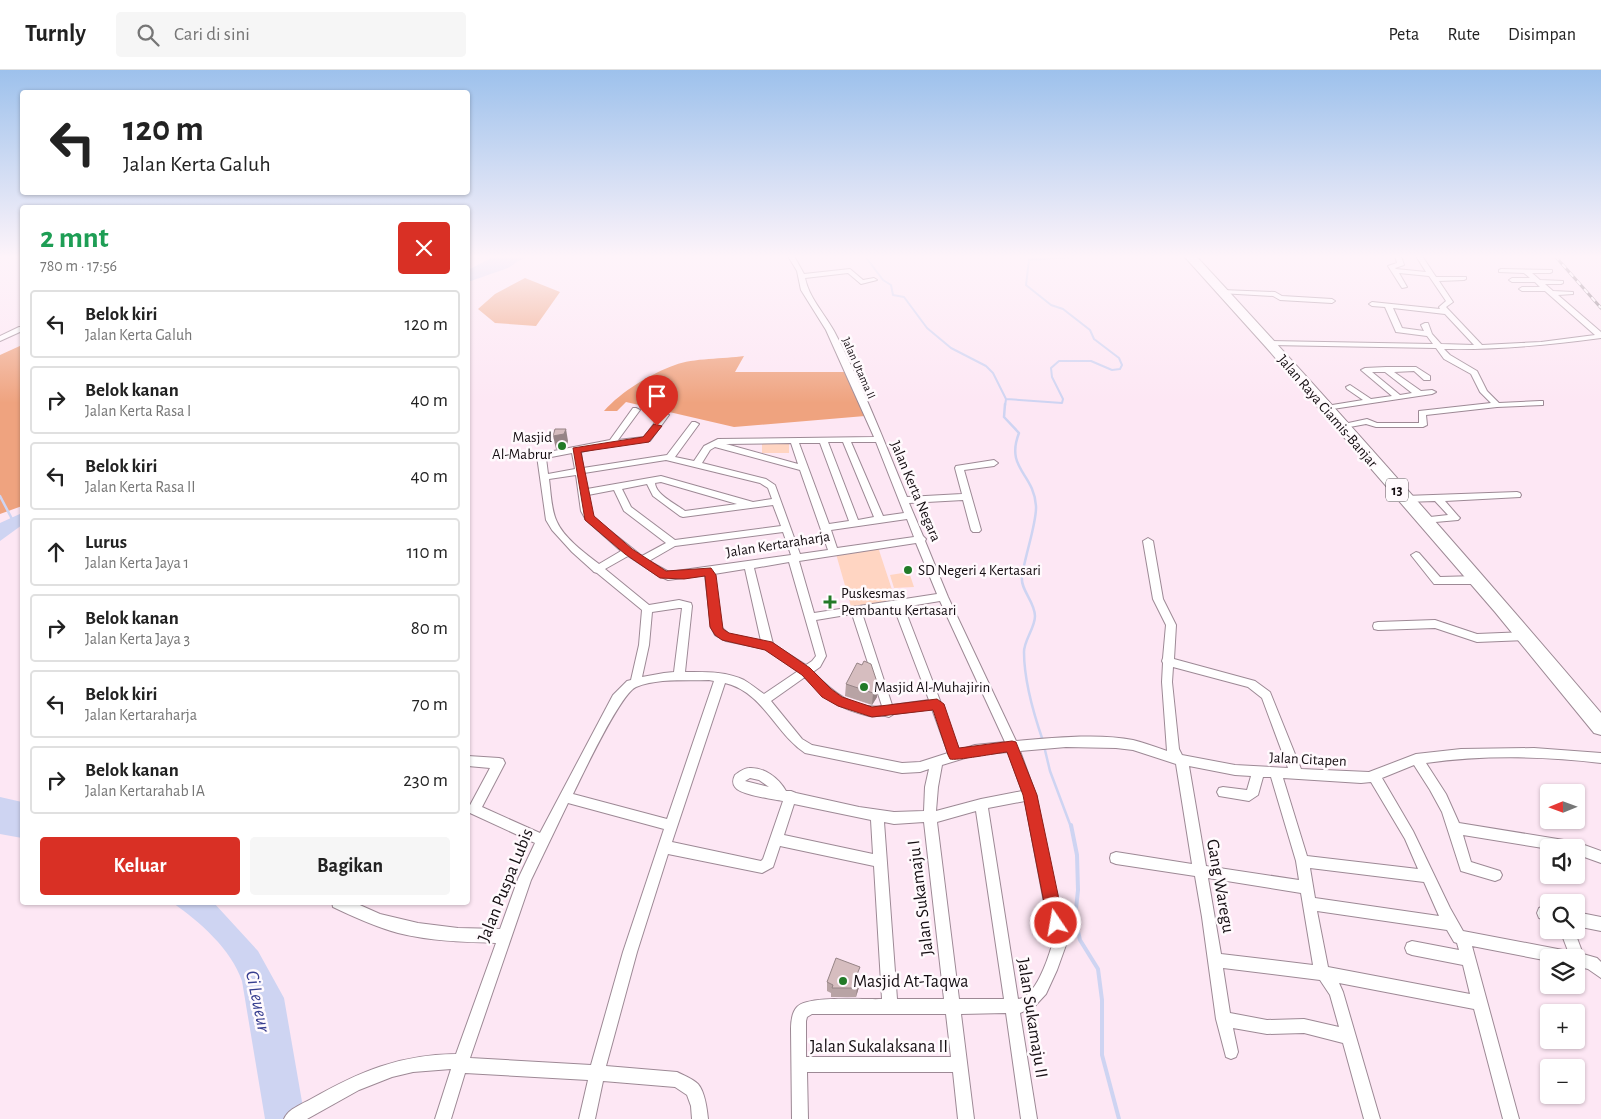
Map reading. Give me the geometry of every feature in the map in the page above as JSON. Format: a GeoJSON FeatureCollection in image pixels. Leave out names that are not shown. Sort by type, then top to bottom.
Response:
{"type":"FeatureCollection","features":[{"type":"Feature","properties":{"kind":"highway","name":"Jalan Raya Ciamis-Banjar"},"geometry":{"type":"LineString","coordinates":[[1234,305],[1270,343],[1526,636],[1601,727]]}},
{"type":"Feature","properties":{"kind":"street","name":"Jalan Utama II"},"geometry":{"type":"LineString","coordinates":[[814,305],[830,330],[878,439]]}},
{"type":"Feature","properties":{"kind":"street"},"geometry":{"type":"LineString","coordinates":[[1380,305],[1446,312]]}},
{"type":"Feature","properties":{"kind":"street"},"geometry":{"type":"LineString","coordinates":[[1445,305],[1442,307],[1446,312],[1480,347]]}},
{"type":"Feature","properties":{"kind":"street"},"geometry":{"type":"LineString","coordinates":[[1565,305],[1580,305]]}},
{"type":"Feature","properties":{"kind":"street"},"geometry":{"type":"LineString","coordinates":[[1565,305],[1601,336]]}},
{"type":"Feature","properties":{"kind":"street"},"geometry":{"type":"LineString","coordinates":[[1388,306],[1399,330],[1429,334]]}},
{"type":"Feature","properties":{"kind":"street"},"geometry":{"type":"LineString","coordinates":[[1579,317],[1592,317]]}},
{"type":"Feature","properties":{"kind":"street"},"geometry":{"type":"LineString","coordinates":[[1425,325],[1437,346],[1454,363],[1474,373],[1484,392],[1496,405]]}},
{"type":"Feature","properties":{"kind":"street"},"geometry":{"type":"LineString","coordinates":[[0,339],[20,330]]}},
{"type":"Feature","properties":{"kind":"street"},"geometry":{"type":"LineString","coordinates":[[1270,343],[1480,347],[1540,344],[1601,336]]}},
{"type":"Feature","properties":{"kind":"street"},"geometry":{"type":"LineString","coordinates":[[1398,397],[1365,371],[1416,368],[1427,378]]}},
{"type":"Feature","properties":{"kind":"street"},"geometry":{"type":"LineString","coordinates":[[1388,370],[1419,394]]}},
{"type":"Feature","properties":{"kind":"street"},"geometry":{"type":"LineString","coordinates":[[1350,387],[1369,401]]}},
{"type":"Feature","properties":{"kind":"street"},"geometry":{"type":"LineString","coordinates":[[1326,408],[1432,392]]}},
{"type":"Feature","properties":{"kind":"street"},"geometry":{"type":"LineString","coordinates":[[1342,427],[1367,421],[1376,425],[1424,425],[1422,413],[1496,405],[1540,403]]}},
{"type":"Feature","properties":{"kind":"street"},"geometry":{"type":"LineString","coordinates":[[609,444],[619,436],[636,410]]}},
{"type":"Feature","properties":{"kind":"street"},"geometry":{"type":"LineString","coordinates":[[665,416],[647,439],[542,455],[552,524],[597,570],[647,609],[679,604],[686,606],[679,676]]}},
{"type":"Feature","properties":{"kind":"street"},"geometry":{"type":"LineString","coordinates":[[670,457],[695,424]]}},
{"type":"Feature","properties":{"kind":"street"},"geometry":{"type":"LineString","coordinates":[[846,439],[880,520]]}},
{"type":"Feature","properties":{"kind":"street"},"geometry":{"type":"LineString","coordinates":[[697,464],[712,444],[728,441],[878,439]]}},
{"type":"Feature","properties":{"kind":"street","name":"Jalan Kerta Negara"},"geometry":{"type":"LineString","coordinates":[[878,439],[944,597],[1012,746],[1030,795],[1059,945],[1054,962],[1034,999],[1023,1006],[1012,1007]]}},
{"type":"Feature","properties":{"kind":"street"},"geometry":{"type":"LineString","coordinates":[[794,440],[833,550]]}},
{"type":"Feature","properties":{"kind":"street"},"geometry":{"type":"LineString","coordinates":[[822,440],[855,524]]}},
{"type":"Feature","properties":{"kind":"street"},"geometry":{"type":"LineString","coordinates":[[712,444],[803,468]]}},
{"type":"Feature","properties":{"kind":"street","name":"Jalan Kertaraharja"},"geometry":{"type":"LineString","coordinates":[[576,450],[589,517],[628,552],[668,576],[920,538]]}},
{"type":"Feature","properties":{"kind":"street"},"geometry":{"type":"LineString","coordinates":[[545,477],[670,457],[767,483],[772,488],[786,528],[821,656],[816,664],[764,700]]}},
{"type":"Feature","properties":{"kind":"street"},"geometry":{"type":"LineString","coordinates":[[976,530],[959,468],[994,463]]}},
{"type":"Feature","properties":{"kind":"street"},"geometry":{"type":"LineString","coordinates":[[651,480],[651,488],[656,494],[683,514],[777,501]]}},
{"type":"Feature","properties":{"kind":"street"},"geometry":{"type":"LineString","coordinates":[[583,493],[651,480],[674,481],[753,505]]}},
{"type":"Feature","properties":{"kind":"street"},"geometry":{"type":"LineString","coordinates":[[617,486],[627,509],[673,542]]}},
{"type":"Feature","properties":{"kind":"street"},"geometry":{"type":"LineString","coordinates":[[1405,499],[1517,495]]}},
{"type":"Feature","properties":{"kind":"street"},"geometry":{"type":"LineString","coordinates":[[904,500],[967,496]]}},
{"type":"Feature","properties":{"kind":"street"},"geometry":{"type":"LineString","coordinates":[[1424,520],[1455,518],[1438,498]]}},
{"type":"Feature","properties":{"kind":"street"},"geometry":{"type":"LineString","coordinates":[[825,528],[910,514]]}},
{"type":"Feature","properties":{"kind":"street"},"geometry":{"type":"LineString","coordinates":[[641,561],[673,542],[786,528]]}},
{"type":"Feature","properties":{"kind":"street","name":"Gang Waregu"},"geometry":{"type":"LineString","coordinates":[[1148,541],[1158,599],[1171,625],[1167,682],[1173,750],[1180,759],[1185,797],[1200,870],[1215,960],[1223,1018],[1231,1052]]}},
{"type":"Feature","properties":{"kind":"street"},"geometry":{"type":"LineString","coordinates":[[597,570],[628,552]]}},
{"type":"Feature","properties":{"kind":"street"},"geometry":{"type":"LineString","coordinates":[[1416,555],[1437,581],[1477,580]]}},
{"type":"Feature","properties":{"kind":"street"},"geometry":{"type":"LineString","coordinates":[[749,564],[768,646]]}},
{"type":"Feature","properties":{"kind":"street"},"geometry":{"type":"LineString","coordinates":[[707,571],[710,575],[716,627],[726,637],[768,646],[806,671],[826,693],[838,701],[869,712],[889,712],[937,704]]}},
{"type":"Feature","properties":{"kind":"street"},"geometry":{"type":"LineString","coordinates":[[810,617],[944,597]]}},
{"type":"Feature","properties":{"kind":"street"},"geometry":{"type":"LineString","coordinates":[[898,604],[955,755]]}},
{"type":"Feature","properties":{"kind":"street"},"geometry":{"type":"LineString","coordinates":[[636,682],[644,645],[647,609]]}},
{"type":"Feature","properties":{"kind":"street"},"geometry":{"type":"LineString","coordinates":[[856,610],[889,712]]}},
{"type":"Feature","properties":{"kind":"street"},"geometry":{"type":"LineString","coordinates":[[1378,626],[1435,624],[1477,638],[1526,636]]}},
{"type":"Feature","properties":{"kind":"street"},"geometry":{"type":"LineString","coordinates":[[1167,661],[1251,684],[1261,690],[1270,704],[1297,775]]}},
{"type":"Feature","properties":{"kind":"street","name":"Jalan Citapen"},"geometry":{"type":"LineString","coordinates":[[636,682],[679,676],[721,678],[740,683],[764,700],[798,742],[813,751],[902,768],[914,768],[937,763],[955,755],[975,750],[1043,744],[1121,743],[1180,759],[1258,772],[1374,777]]}},
{"type":"Feature","properties":{"kind":"street"},"geometry":{"type":"LineString","coordinates":[[587,1119],[640,919],[721,678]]}},
{"type":"Feature","properties":{"kind":"street","name":"Jalan Puspa Lubis"},"geometry":{"type":"LineString","coordinates":[[443,1119],[504,936],[542,840],[617,698],[625,688],[636,682]]}},
{"type":"Feature","properties":{"kind":"street"},"geometry":{"type":"LineString","coordinates":[[1540,953],[1464,939],[1458,935],[1405,828],[1374,777],[1396,765],[1416,759],[1514,754],[1565,754],[1601,758]]}},
{"type":"Feature","properties":{"kind":"street"},"geometry":{"type":"LineString","coordinates":[[1416,759],[1442,796],[1457,828],[1466,867],[1495,875]]}},
{"type":"Feature","properties":{"kind":"street"},"geometry":{"type":"LineString","coordinates":[[470,761],[500,763],[474,809],[542,840]]}},
{"type":"Feature","properties":{"kind":"street","name":"Jalan Sukamaju I"},"geometry":{"type":"LineString","coordinates":[[937,763],[933,776],[930,818],[966,1119]]}},
{"type":"Feature","properties":{"kind":"street"},"geometry":{"type":"LineString","coordinates":[[1223,792],[1249,796],[1254,791],[1258,772]]}},
{"type":"Feature","properties":{"kind":"street"},"geometry":{"type":"LineString","coordinates":[[1276,774],[1302,861],[1322,973],[1336,992],[1372,1119]]}},
{"type":"Feature","properties":{"kind":"street"},"geometry":{"type":"LineString","coordinates":[[665,847],[762,867],[766,866],[776,839],[786,795],[877,816],[930,818],[981,804],[1030,795]]}},
{"type":"Feature","properties":{"kind":"street"},"geometry":{"type":"LineString","coordinates":[[565,798],[672,826]]}},
{"type":"Feature","properties":{"kind":"street","name":"Jalan Sukamaju II"},"geometry":{"type":"LineString","coordinates":[[981,804],[1028,1119]]}},
{"type":"Feature","properties":{"kind":"street"},"geometry":{"type":"LineString","coordinates":[[877,816],[890,1007]]}},
{"type":"Feature","properties":{"kind":"street"},"geometry":{"type":"LineString","coordinates":[[1457,828],[1540,842]]}},
{"type":"Feature","properties":{"kind":"street"},"geometry":{"type":"LineString","coordinates":[[776,839],[880,861]]}},
{"type":"Feature","properties":{"kind":"street"},"geometry":{"type":"LineString","coordinates":[[1585,852],[1601,858]]}},
{"type":"Feature","properties":{"kind":"street"},"geometry":{"type":"LineString","coordinates":[[1116,858],[1306,887]]}},
{"type":"Feature","properties":{"kind":"street"},"geometry":{"type":"LineString","coordinates":[[1302,861],[1428,876]]}},
{"type":"Feature","properties":{"kind":"street"},"geometry":{"type":"LineString","coordinates":[[1308,903],[1451,924]]}},
{"type":"Feature","properties":{"kind":"street"},"geometry":{"type":"LineString","coordinates":[[344,905],[380,922],[407,930],[438,934],[504,936]]}},
{"type":"Feature","properties":{"kind":"street"},"geometry":{"type":"LineString","coordinates":[[1585,921],[1601,924]]}},
{"type":"Feature","properties":{"kind":"street"},"geometry":{"type":"LineString","coordinates":[[1464,939],[1511,1119]]}},
{"type":"Feature","properties":{"kind":"street"},"geometry":{"type":"LineString","coordinates":[[1412,948],[1469,959]]}},
{"type":"Feature","properties":{"kind":"street"},"geometry":{"type":"LineString","coordinates":[[1215,960],[1322,973],[1481,1002]]}},
{"type":"Feature","properties":{"kind":"street"},"geometry":{"type":"LineString","coordinates":[[1585,961],[1592,963],[1601,971]]}},
{"type":"Feature","properties":{"kind":"street"},"geometry":{"type":"LineString","coordinates":[[800,1119],[798,1020],[803,1009],[812,1007],[1012,1007]]}},
{"type":"Feature","properties":{"kind":"street"},"geometry":{"type":"LineString","coordinates":[[1223,1018],[1267,1027],[1304,1026],[1349,1037]]}},
{"type":"Feature","properties":{"kind":"street"},"geometry":{"type":"LineString","coordinates":[[292,1119],[370,1076],[396,1066],[430,1061],[677,1080],[693,1090],[699,1106],[700,1119]]}},
{"type":"Feature","properties":{"kind":"street","name":"Jalan Sukalaksana II"},"geometry":{"type":"LineString","coordinates":[[799,1065],[959,1064]]}},
{"type":"Feature","properties":{"kind":"shaded area"},"geometry":{"type":"Polygon","coordinates":[[[483,305],[551,305],[536,326],[495,323],[478,309],[483,305]]]}},
{"type":"Feature","properties":{"kind":"shaded area"},"geometry":{"type":"Polygon","coordinates":[[[20,346],[20,507],[0,514],[0,355],[20,346]]]}},
{"type":"Feature","properties":{"kind":"shaded area"},"geometry":{"type":"Polygon","coordinates":[[[744,356],[735,372],[845,372],[865,416],[734,427],[626,402],[617,411],[604,411],[637,384],[675,365],[699,360],[744,356]]]}},
{"type":"Feature","properties":{"kind":"shaded area"},"geometry":{"type":"Polygon","coordinates":[[[762,444],[789,444],[789,453],[762,453],[762,444]]]}},
{"type":"Feature","properties":{"kind":"shaded area"},"geometry":{"type":"Polygon","coordinates":[[[878,547],[896,602],[852,610],[836,554],[878,547]]]}},
{"type":"Feature","properties":{"kind":"shaded area"},"geometry":{"type":"Polygon","coordinates":[[[909,572],[914,587],[894,588],[890,575],[909,572]]]}},
{"type":"Feature","properties":{"kind":"water"},"geometry":{"type":"Polygon","coordinates":[[[20,514],[20,526],[0,541],[0,523],[20,514]]]}},
{"type":"Feature","properties":{"kind":"water"},"geometry":{"type":"Polygon","coordinates":[[[0,797],[20,802],[20,838],[0,834],[0,797]]]}},
{"type":"Feature","properties":{"kind":"water","name":"Ci Leueur"},"geometry":{"type":"Polygon","coordinates":[[[176,905],[216,905],[258,951],[284,998],[305,1119],[265,1119],[242,981],[237,969],[222,947],[194,919],[176,905]]]}},
{"type":"Feature","properties":{"kind":"building"},"geometry":{"type":"Polygon","coordinates":[[[555,429],[566,429],[564,434],[553,436],[555,429]]]}},
{"type":"Feature","properties":{"kind":"building"},"geometry":{"type":"Polygon","coordinates":[[[864,661],[871,664],[878,685],[873,693],[846,684],[857,663],[862,665],[864,661]]]}},
{"type":"Feature","properties":{"kind":"building"},"geometry":{"type":"Polygon","coordinates":[[[836,958],[860,967],[856,977],[860,978],[857,988],[832,988],[833,985],[827,982],[836,958]]]}},
{"type":"Feature","properties":{"kind":"waterway"},"geometry":{"type":"LineString","coordinates":[[910,305],[927,328],[951,348],[986,366],[993,373],[1006,399]]}},
{"type":"Feature","properties":{"kind":"waterway"},"geometry":{"type":"LineString","coordinates":[[1006,399],[1062,403],[1063,399],[1052,377],[1051,368],[1059,361],[1091,361],[1112,370],[1120,369],[1122,365],[1119,358],[1094,339],[1090,330],[1063,309],[1051,305]]}},
{"type":"Feature","properties":{"kind":"waterway"},"geometry":{"type":"LineString","coordinates":[[1005,406],[1006,399]]}},
{"type":"Feature","properties":{"kind":"waterway"},"geometry":{"type":"LineString","coordinates":[[1005,404],[1004,417],[1019,433],[1015,455],[1031,486],[1036,506],[1035,522],[1022,577],[1023,586],[1033,606],[1035,616],[1024,648],[1024,663],[1033,709],[1043,741]]}},
{"type":"Feature","properties":{"kind":"waterway"},"geometry":{"type":"LineString","coordinates":[[0,496],[12,519]]}},
{"type":"Feature","properties":{"kind":"waterway"},"geometry":{"type":"LineString","coordinates":[[1044,746],[1050,771],[1071,827]]}},
{"type":"Feature","properties":{"kind":"waterway"},"geometry":{"type":"LineString","coordinates":[[1071,825],[1077,855],[1078,890],[1075,919],[1080,940],[1098,969],[1102,1000],[1102,1055],[1119,1119]]}},
{"type":"Feature","properties":{"kind":"railway"},"geometry":{"type":"LineString","coordinates":[[1598,305],[1601,308]]}},
{"type":"Feature","properties":{"kind":"place","name":"Masjid Al-Mabrur"},"geometry":{"type":"Point","coordinates":[562,446]}},
{"type":"Feature","properties":{"kind":"place","name":"SD Negeri 4 Kertasari"},"geometry":{"type":"Point","coordinates":[908,570]}},
{"type":"Feature","properties":{"kind":"place","name":"Puskesmas Pembantu Kertasari"},"geometry":{"type":"Point","coordinates":[830,602]}},
{"type":"Feature","properties":{"kind":"place","name":"Masjid Al-Muhajirin"},"geometry":{"type":"Point","coordinates":[864,687]}},
{"type":"Feature","properties":{"kind":"place","name":"Masjid At-Taqwa"},"geometry":{"type":"Point","coordinates":[843,981]}},
{"type":"Feature","properties":{"kind":"route"},"geometry":{"type":"LineString","coordinates":[[657,426],[646,440],[576,450],[586,511],[591,520],[628,552],[664,575],[684,576],[707,571],[710,575],[716,627],[721,634],[726,637],[768,646],[806,671],[826,693],[838,701],[872,712],[889,712],[937,704],[955,755],[975,750],[1012,746],[1030,795],[1056,923]]}}]}
